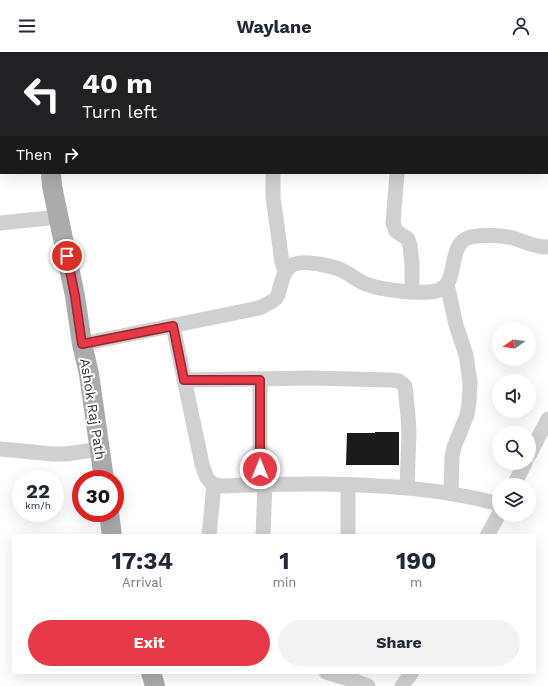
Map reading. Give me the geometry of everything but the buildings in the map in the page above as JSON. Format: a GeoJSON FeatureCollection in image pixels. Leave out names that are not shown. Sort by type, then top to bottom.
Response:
{"type":"FeatureCollection","features":[{"type":"Feature","properties":{"kind":"main road","name":"Ashok Raj Path"},"geometry":{"type":"LineString","coordinates":[[51,174],[52,186],[75,296],[82,344],[89,374],[103,470]]}},
{"type":"Feature","properties":{"kind":"main road"},"geometry":{"type":"LineString","coordinates":[[110,522],[112,534]]}},
{"type":"Feature","properties":{"kind":"main road"},"geometry":{"type":"LineString","coordinates":[[152,674],[155,686]]}},
{"type":"Feature","properties":{"kind":"street"},"geometry":{"type":"LineString","coordinates":[[274,174],[275,211],[282,262],[285,271]]}},
{"type":"Feature","properties":{"kind":"street"},"geometry":{"type":"LineString","coordinates":[[397,174],[393,223],[396,231],[408,239],[410,246],[412,263],[412,292]]}},
{"type":"Feature","properties":{"kind":"street"},"geometry":{"type":"LineString","coordinates":[[0,223],[58,217]]}},
{"type":"Feature","properties":{"kind":"street"},"geometry":{"type":"LineString","coordinates":[[82,344],[259,308],[277,298],[285,271],[292,264],[300,262],[310,262],[345,271],[353,278],[368,285],[380,288],[412,292],[429,292],[441,289],[447,284],[451,275],[458,247],[468,238],[503,236],[529,244],[548,247]]}},
{"type":"Feature","properties":{"kind":"street"},"geometry":{"type":"LineString","coordinates":[[447,284],[456,326],[466,355],[470,382],[469,403],[452,457],[451,494]]}},
{"type":"Feature","properties":{"kind":"street"},"geometry":{"type":"LineString","coordinates":[[173,326],[202,464],[209,482],[214,485],[348,485],[407,488],[480,498],[492,502]]}},
{"type":"Feature","properties":{"kind":"street"},"geometry":{"type":"LineString","coordinates":[[184,380],[319,378],[399,381],[405,386],[408,416],[407,488]]}},
{"type":"Feature","properties":{"kind":"street"},"geometry":{"type":"LineString","coordinates":[[260,380],[263,534]]}},
{"type":"Feature","properties":{"kind":"street"},"geometry":{"type":"LineString","coordinates":[[536,442],[548,419]]}},
{"type":"Feature","properties":{"kind":"street"},"geometry":{"type":"LineString","coordinates":[[0,449],[53,454],[100,449]]}},
{"type":"Feature","properties":{"kind":"street"},"geometry":{"type":"LineString","coordinates":[[209,534],[214,485]]}},
{"type":"Feature","properties":{"kind":"street"},"geometry":{"type":"LineString","coordinates":[[348,485],[348,534]]}},
{"type":"Feature","properties":{"kind":"street"},"geometry":{"type":"LineString","coordinates":[[488,534],[495,522]]}},
{"type":"Feature","properties":{"kind":"street"},"geometry":{"type":"LineString","coordinates":[[332,674],[368,686]]}},
{"type":"Feature","properties":{"kind":"street"},"geometry":{"type":"LineString","coordinates":[[402,686],[411,674]]}},
{"type":"Feature","properties":{"kind":"route"},"geometry":{"type":"LineString","coordinates":[[67,256],[82,344],[173,326],[184,380],[260,380],[260,469]]}}]}
